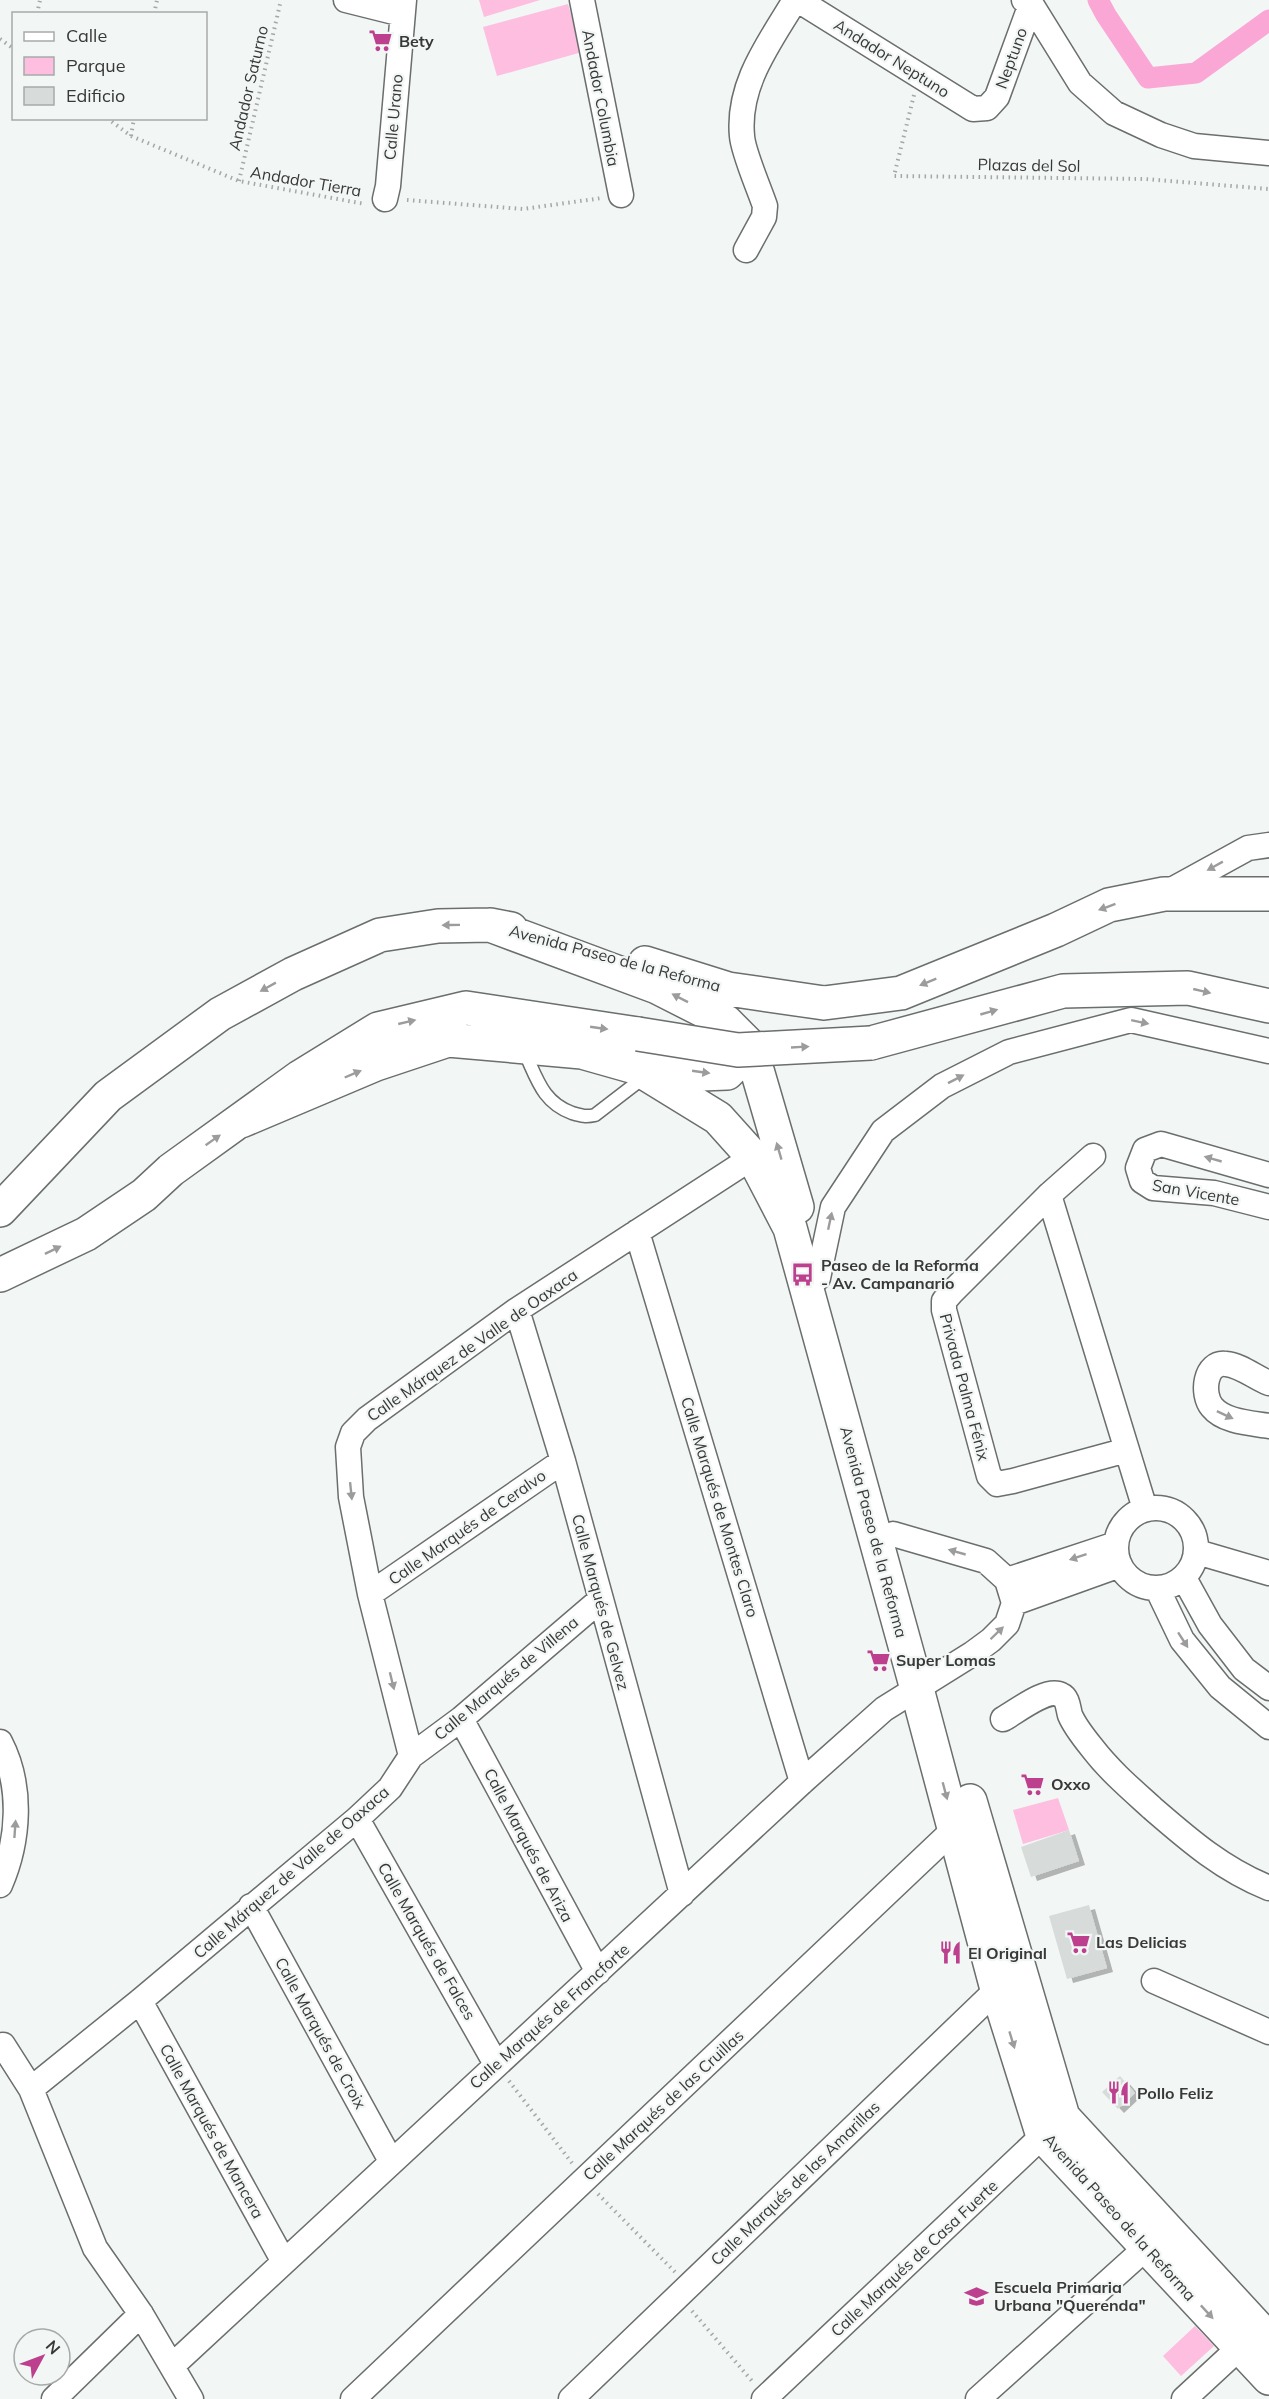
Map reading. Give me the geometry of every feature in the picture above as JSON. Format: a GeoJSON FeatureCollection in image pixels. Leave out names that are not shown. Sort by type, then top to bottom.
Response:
{"type":"FeatureCollection","features":[{"type":"Feature","properties":{"kind":"street"},"geometry":{"type":"LineString","coordinates":[[346,0],[403,7]]}},
{"type":"Feature","properties":{"kind":"street","name":"Andador Columbia"},"geometry":{"type":"LineString","coordinates":[[582,0],[621,195]]}},
{"type":"Feature","properties":{"kind":"street"},"geometry":{"type":"LineString","coordinates":[[746,250],[764,217],[765,206],[741,137],[743,100],[754,67],[797,0]]}},
{"type":"Feature","properties":{"kind":"street","name":"Andador Neptuno"},"geometry":{"type":"LineString","coordinates":[[797,0],[974,109],[987,108]]}},
{"type":"Feature","properties":{"kind":"street"},"geometry":{"type":"LineString","coordinates":[[1028,2],[1080,83],[1114,113],[1161,135],[1194,146],[1269,153]]}},
{"type":"Feature","properties":{"kind":"street","name":"Neptuno"},"geometry":{"type":"LineString","coordinates":[[987,108],[997,97],[1028,2]]}},
{"type":"Feature","properties":{"kind":"street","name":"Calle Urano"},"geometry":{"type":"LineString","coordinates":[[385,199],[403,7]]}},
{"type":"Feature","properties":{"kind":"street"},"geometry":{"type":"LineString","coordinates":[[1164,894],[1248,848],[1269,845]]}},
{"type":"Feature","properties":{"kind":"street","name":"Avenida Paseo de la Reforma"},"geometry":{"type":"LineString","coordinates":[[0,1210],[108,1096],[220,1014],[293,974],[380,935],[438,926],[490,925],[560,940],[728,989],[824,1003],[901,993],[1056,930],[1109,905],[1164,894],[1269,894]]}},
{"type":"Feature","properties":{"kind":"street","name":"Avenida Paseo de la Reforma"},"geometry":{"type":"LineString","coordinates":[[490,925],[657,987],[726,1022],[750,1046],[893,1534],[926,1683]]}},
{"type":"Feature","properties":{"kind":"street","name":"Avenida Paseo de la Reforma"},"geometry":{"type":"LineString","coordinates":[[0,1275],[86,1234],[144,1195],[171,1170],[300,1077],[378,1029],[466,1008],[738,1050],[872,1043],[1063,991],[1188,988],[1260,1006]]}},
{"type":"Feature","properties":{"kind":"street"},"geometry":{"type":"LineString","coordinates":[[818,1278],[833,1208],[883,1131],[942,1086],[1009,1052],[1131,1020],[1269,1051]]}},
{"type":"Feature","properties":{"kind":"street"},"geometry":{"type":"LineString","coordinates":[[582,1052],[664,1063],[701,1074],[727,1073],[737,1063],[742,1051],[726,1022]]}},
{"type":"Feature","properties":{"kind":"street","name":"Avenida Paseo de la Reforma"},"geometry":{"type":"LineString","coordinates":[[241,1121],[376,1064],[448,1040],[582,1052],[634,1067],[718,1118],[753,1156],[790,1228],[926,1683],[1008,1978],[1053,2126],[1157,2238],[1256,2339],[1269,2378]]}},
{"type":"Feature","properties":{"kind":"street","name":"San Vicente"},"geometry":{"type":"LineString","coordinates":[[1269,1175],[1161,1144],[1144,1150],[1138,1168],[1142,1181],[1153,1188],[1214,1193],[1269,1207]]}},
{"type":"Feature","properties":{"kind":"street","name":"Calle Márquez de Valle de Oaxaca"},"geometry":{"type":"LineString","coordinates":[[31,2089],[357,1819],[390,1788],[411,1756],[370,1594],[351,1497],[348,1448],[353,1433],[367,1419],[517,1310],[753,1156]]}},
{"type":"Feature","properties":{"kind":"street","name":"Privada Palma Fénix"},"geometry":{"type":"LineString","coordinates":[[1093,1156],[1049,1195],[944,1301],[944,1310],[989,1476],[997,1484],[1127,1450]]}},
{"type":"Feature","properties":{"kind":"street"},"geometry":{"type":"LineString","coordinates":[[1049,1195],[1145,1509]]}},
{"type":"Feature","properties":{"kind":"street","name":"Calle Marqués de Montes Claro"},"geometry":{"type":"LineString","coordinates":[[637,1232],[802,1782]]}},
{"type":"Feature","properties":{"kind":"street","name":"Calle Marqués de Gelvez"},"geometry":{"type":"LineString","coordinates":[[517,1310],[563,1461],[682,1894]]}},
{"type":"Feature","properties":{"kind":"street"},"geometry":{"type":"LineString","coordinates":[[1269,1383],[1229,1364],[1220,1363],[1214,1367],[1207,1378],[1205,1392],[1212,1408],[1222,1415],[1269,1426]]}},
{"type":"Feature","properties":{"kind":"street","name":"Calle Marqués de Ceralvo"},"geometry":{"type":"LineString","coordinates":[[370,1594],[563,1461]]}},
{"type":"Feature","properties":{"kind":"street"},"geometry":{"type":"LineString","coordinates":[[1145,1509],[1165,1509],[1182,1517],[1194,1533],[1197,1552],[1184,1578],[1176,1583],[1157,1588],[1135,1582],[1118,1554],[1125,1523],[1134,1514],[1145,1509]]}},
{"type":"Feature","properties":{"kind":"street"},"geometry":{"type":"LineString","coordinates":[[893,1534],[986,1561],[1007,1580],[1014,1604],[1118,1554]]}},
{"type":"Feature","properties":{"kind":"street"},"geometry":{"type":"LineString","coordinates":[[1197,1552],[1269,1573]]}},
{"type":"Feature","properties":{"kind":"street"},"geometry":{"type":"LineString","coordinates":[[1007,1580],[1118,1554]]}},
{"type":"Feature","properties":{"kind":"street"},"geometry":{"type":"LineString","coordinates":[[1184,1578],[1210,1625],[1244,1669],[1269,1688]]}},
{"type":"Feature","properties":{"kind":"street"},"geometry":{"type":"LineString","coordinates":[[1157,1588],[1182,1640],[1220,1687],[1269,1727]]}},
{"type":"Feature","properties":{"kind":"street","name":"Calle Marqués de Villena"},"geometry":{"type":"LineString","coordinates":[[411,1756],[461,1719],[600,1599]]}},
{"type":"Feature","properties":{"kind":"street","name":"Calle Marqués de Francforte"},"geometry":{"type":"LineString","coordinates":[[173,2365],[496,2064],[884,1709],[991,1640],[1007,1624],[1014,1604]]}},
{"type":"Feature","properties":{"kind":"street"},"geometry":{"type":"LineString","coordinates":[[1004,1719],[1034,1700],[1059,1693],[1065,1698],[1071,1717],[1080,1732],[1122,1781],[1199,1850],[1269,1888]]}},
{"type":"Feature","properties":{"kind":"street","name":"Calle Marqués de Ariza"},"geometry":{"type":"LineString","coordinates":[[461,1719],[598,1972]]}},
{"type":"Feature","properties":{"kind":"street"},"geometry":{"type":"LineString","coordinates":[[0,1742],[12,1774],[16,1811],[14,1840],[7,1869],[0,1885]]}},
{"type":"Feature","properties":{"kind":"street","name":"Calle Marqués de Falces"},"geometry":{"type":"LineString","coordinates":[[357,1819],[496,2064]]}},
{"type":"Feature","properties":{"kind":"street","name":"Calle Marqués de las Cruillas"},"geometry":{"type":"LineString","coordinates":[[353,2399],[964,1820]]}},
{"type":"Feature","properties":{"kind":"street","name":"Calle Marqués de Croix"},"geometry":{"type":"LineString","coordinates":[[251,1906],[391,2161]]}},
{"type":"Feature","properties":{"kind":"street","name":"Calle Marqués de las Amarillas"},"geometry":{"type":"LineString","coordinates":[[571,2399],[1008,1978]]}},
{"type":"Feature","properties":{"kind":"street"},"geometry":{"type":"LineString","coordinates":[[1154,1981],[1269,2032]]}},
{"type":"Feature","properties":{"kind":"street","name":"Calle Marqués de Mancera"},"geometry":{"type":"LineString","coordinates":[[140,2001],[284,2262]]}},
{"type":"Feature","properties":{"kind":"street"},"geometry":{"type":"LineString","coordinates":[[3,2045],[31,2089],[95,2248],[141,2314],[191,2399]]}},
{"type":"Feature","properties":{"kind":"street","name":"Calle Marqués de Casa Fuerte"},"geometry":{"type":"LineString","coordinates":[[765,2398],[1053,2126]]}},
{"type":"Feature","properties":{"kind":"street"},"geometry":{"type":"LineString","coordinates":[[978,2399],[1157,2238]]}},
{"type":"Feature","properties":{"kind":"street"},"geometry":{"type":"LineString","coordinates":[[54,2399],[141,2314]]}},
{"type":"Feature","properties":{"kind":"street"},"geometry":{"type":"LineString","coordinates":[[1184,2399],[1256,2339]]}},
{"type":"Feature","properties":{"kind":"lane"},"geometry":{"type":"LineString","coordinates":[[522,1047],[547,1098],[559,1108],[585,1117],[596,1115],[648,1075]]}},
{"type":"Feature","properties":{"kind":"path","name":"Andador Saturno"},"geometry":{"type":"LineString","coordinates":[[239,181],[281,0]]}},
{"type":"Feature","properties":{"kind":"path","name":"Plazas del Sol"},"geometry":{"type":"LineString","coordinates":[[919,74],[894,176],[1145,178],[1269,189]]}},
{"type":"Feature","properties":{"kind":"path","name":"Andador Tierra"},"geometry":{"type":"LineString","coordinates":[[110,120],[131,136],[239,181],[372,205],[385,199],[523,209],[621,195]]}},
{"type":"Feature","properties":{"kind":"path"},"geometry":{"type":"LineString","coordinates":[[131,136],[134,120]]}},
{"type":"Feature","properties":{"kind":"path"},"geometry":{"type":"LineString","coordinates":[[678,2295],[765,2398]]}},
{"type":"Feature","properties":{"kind":"green space"},"geometry":{"type":"Polygon","coordinates":[[[479,0],[540,0],[484,17],[479,0]]]}},
{"type":"Feature","properties":{"kind":"green space"},"geometry":{"type":"Polygon","coordinates":[[[568,4],[582,52],[497,76],[483,27],[568,4]]]}},
{"type":"Feature","properties":{"kind":"green space"},"geometry":{"type":"Polygon","coordinates":[[[1058,1798],[1069,1830],[1023,1844],[1013,1810],[1058,1798]]]}},
{"type":"Feature","properties":{"kind":"green space"},"geometry":{"type":"Polygon","coordinates":[[[1195,2326],[1214,2346],[1181,2376],[1163,2356],[1195,2326]]]}},
{"type":"Feature","properties":{"kind":"building"},"geometry":{"type":"Polygon","coordinates":[[[1069,1830],[1079,1861],[1031,1877],[1021,1847],[1069,1830]]]}},
{"type":"Feature","properties":{"kind":"building","name":"Las Delicias"},"geometry":{"type":"Polygon","coordinates":[[[1089,1905],[1107,1968],[1067,1979],[1049,1916],[1089,1905]]]}},
{"type":"Feature","properties":{"kind":"building","name":"Pollo Feliz"},"geometry":{"type":"Polygon","coordinates":[[[1120,2076],[1135,2093],[1118,2109],[1102,2092],[1120,2076]]]}},
{"type":"Feature","properties":{"kind":"waterway"},"geometry":{"type":"LineString","coordinates":[[1098,0],[1148,78],[1196,73],[1269,20]]}},
{"type":"Feature","properties":{"kind":"place","name":"Bety"},"geometry":{"type":"Point","coordinates":[381,41]}},
{"type":"Feature","properties":{"kind":"place","name":"Paseo de la Reforma - Av. Campanario"},"geometry":{"type":"Point","coordinates":[803,1274]}},
{"type":"Feature","properties":{"kind":"place","name":"Super Lomas"},"geometry":{"type":"Point","coordinates":[878,1660]}},
{"type":"Feature","properties":{"kind":"place","name":"Oxxo"},"geometry":{"type":"Point","coordinates":[1033,1784]}},
{"type":"Feature","properties":{"kind":"place","name":"Las Delicias"},"geometry":{"type":"Point","coordinates":[1078,1942]}},
{"type":"Feature","properties":{"kind":"place","name":"El Original"},"geometry":{"type":"Point","coordinates":[950,1953]}},
{"type":"Feature","properties":{"kind":"place","name":"Pollo Feliz"},"geometry":{"type":"Point","coordinates":[1119,2093]}},
{"type":"Feature","properties":{"kind":"place","name":"Escuela Primaria Urbana \"Querenda\""},"geometry":{"type":"Point","coordinates":[976,2296]}}]}
